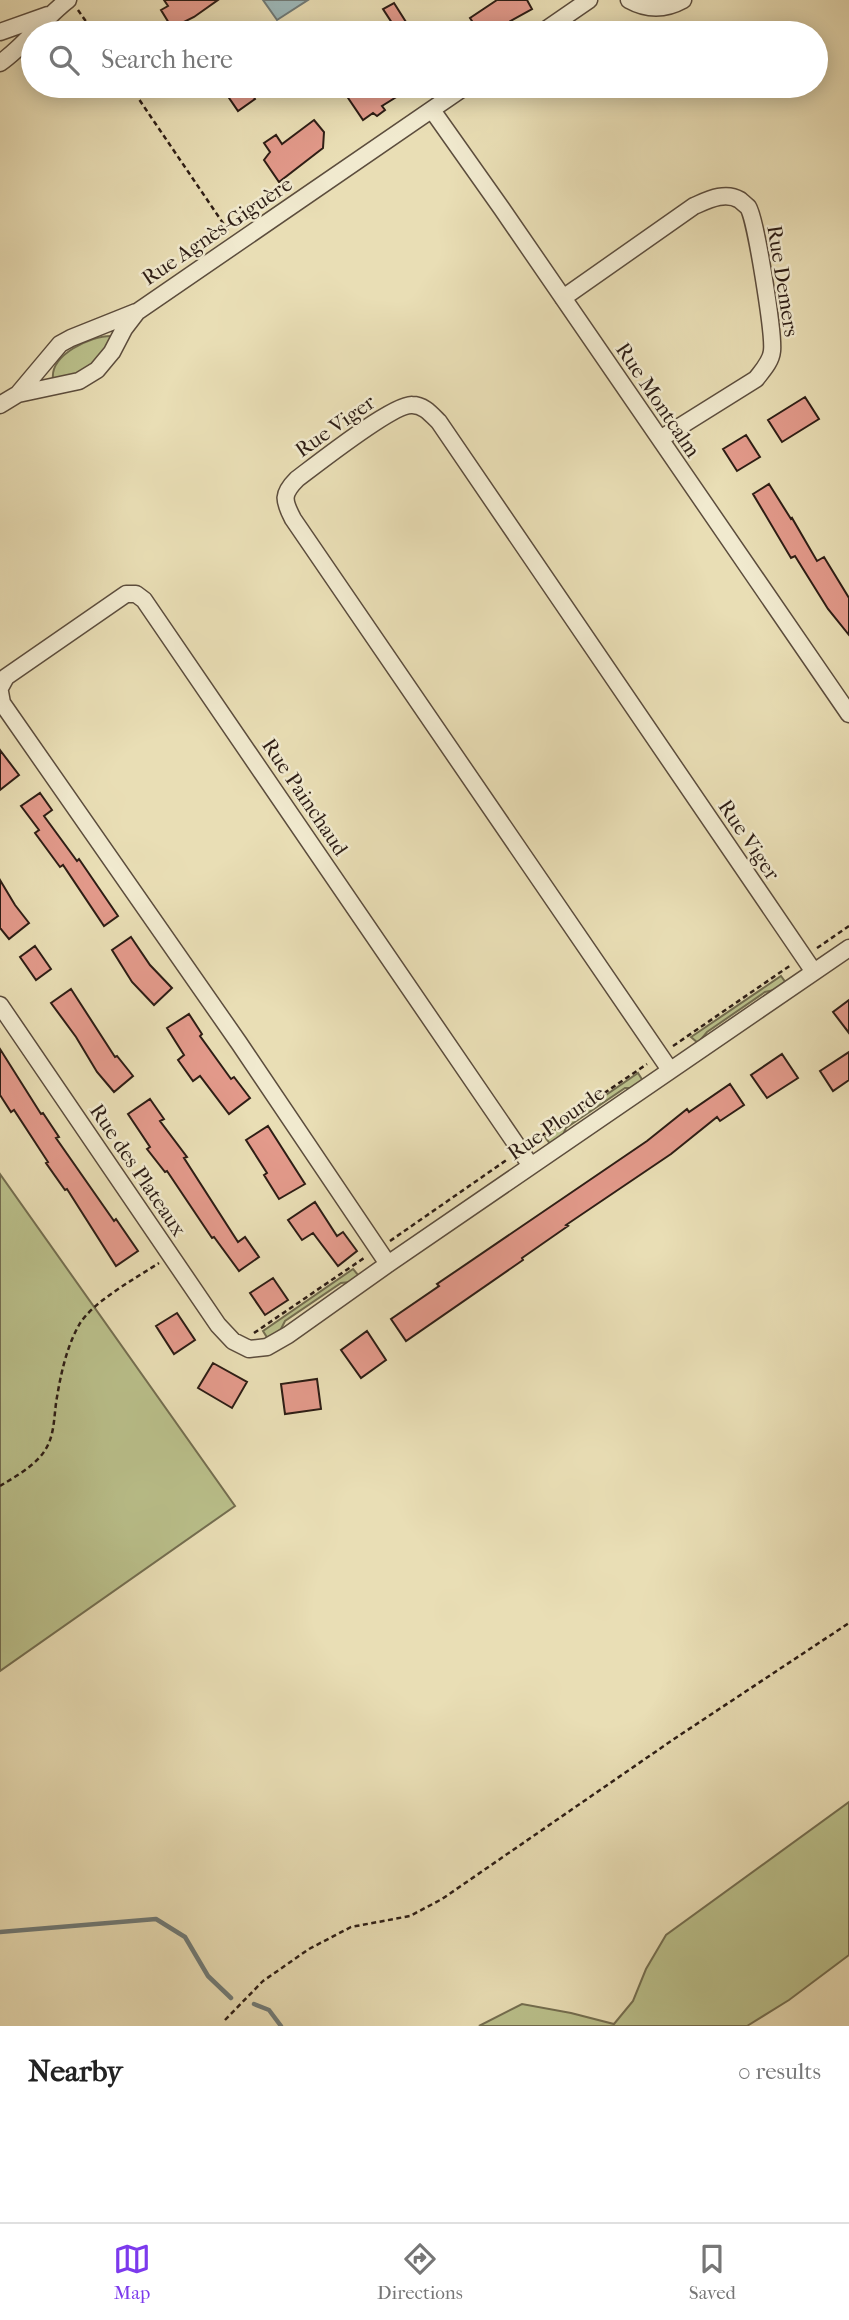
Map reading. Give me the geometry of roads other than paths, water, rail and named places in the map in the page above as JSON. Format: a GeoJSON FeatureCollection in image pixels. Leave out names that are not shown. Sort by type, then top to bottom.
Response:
{"type":"FeatureCollection","features":[{"type":"Feature","properties":{"kind":"street"},"geometry":{"type":"LineString","coordinates":[[31,21],[48,15],[70,0]]}},
{"type":"Feature","properties":{"kind":"street"},"geometry":{"type":"LineString","coordinates":[[558,21],[589,0]]}},
{"type":"Feature","properties":{"kind":"street"},"geometry":{"type":"LineString","coordinates":[[629,0],[659,8],[683,0]]}},
{"type":"Feature","properties":{"kind":"street"},"geometry":{"type":"LineString","coordinates":[[43,21],[48,15]]}},
{"type":"Feature","properties":{"kind":"street"},"geometry":{"type":"LineString","coordinates":[[0,32],[21,25]]}},
{"type":"Feature","properties":{"kind":"street"},"geometry":{"type":"LineString","coordinates":[[0,63],[21,45]]}},
{"type":"Feature","properties":{"kind":"street","name":"Rue Agnès-Giguère"},"geometry":{"type":"LineString","coordinates":[[0,405],[18,394],[79,381],[97,370],[112,352],[137,312],[449,98]]}},
{"type":"Feature","properties":{"kind":"street","name":"Rue Montcalm"},"geometry":{"type":"LineString","coordinates":[[432,110],[849,714]]}},
{"type":"Feature","properties":{"kind":"street","name":"Rue Demers"},"geometry":{"type":"LineString","coordinates":[[563,298],[694,206],[728,196],[739,199],[748,207],[754,225],[765,289],[772,352],[767,366],[755,379],[660,439]]}},
{"type":"Feature","properties":{"kind":"street"},"geometry":{"type":"LineString","coordinates":[[18,394],[60,344],[137,312]]}},
{"type":"Feature","properties":{"kind":"street","name":"Rue Viger"},"geometry":{"type":"LineString","coordinates":[[670,1070],[293,519],[287,506],[285,498],[288,488],[297,479],[387,415],[404,405],[416,405],[428,410],[439,422],[814,972]]}},
{"type":"Feature","properties":{"kind":"street","name":"Rue Painchaud"},"geometry":{"type":"LineString","coordinates":[[388,1264],[239,1043],[2,703],[0,690],[6,677],[126,594],[136,594],[144,600],[531,1166]]}},
{"type":"Feature","properties":{"kind":"street","name":"Rue Plourde"},"geometry":{"type":"LineString","coordinates":[[244,1346],[268,1347],[288,1335],[849,948]]}},
{"type":"Feature","properties":{"kind":"street","name":"Rue des Plateaux"},"geometry":{"type":"LineString","coordinates":[[0,1005],[218,1325],[244,1346]]}},
{"type":"Feature","properties":{"kind":"water"},"geometry":{"type":"Polygon","coordinates":[[[263,0],[308,0],[277,20],[263,0]]]}},
{"type":"Feature","properties":{"kind":"waterway"},"geometry":{"type":"LineString","coordinates":[[0,1932],[156,1919],[185,1937],[208,1976],[231,1998]]}},
{"type":"Feature","properties":{"kind":"waterway"},"geometry":{"type":"LineString","coordinates":[[254,2004],[269,2010],[281,2026]]}}]}
